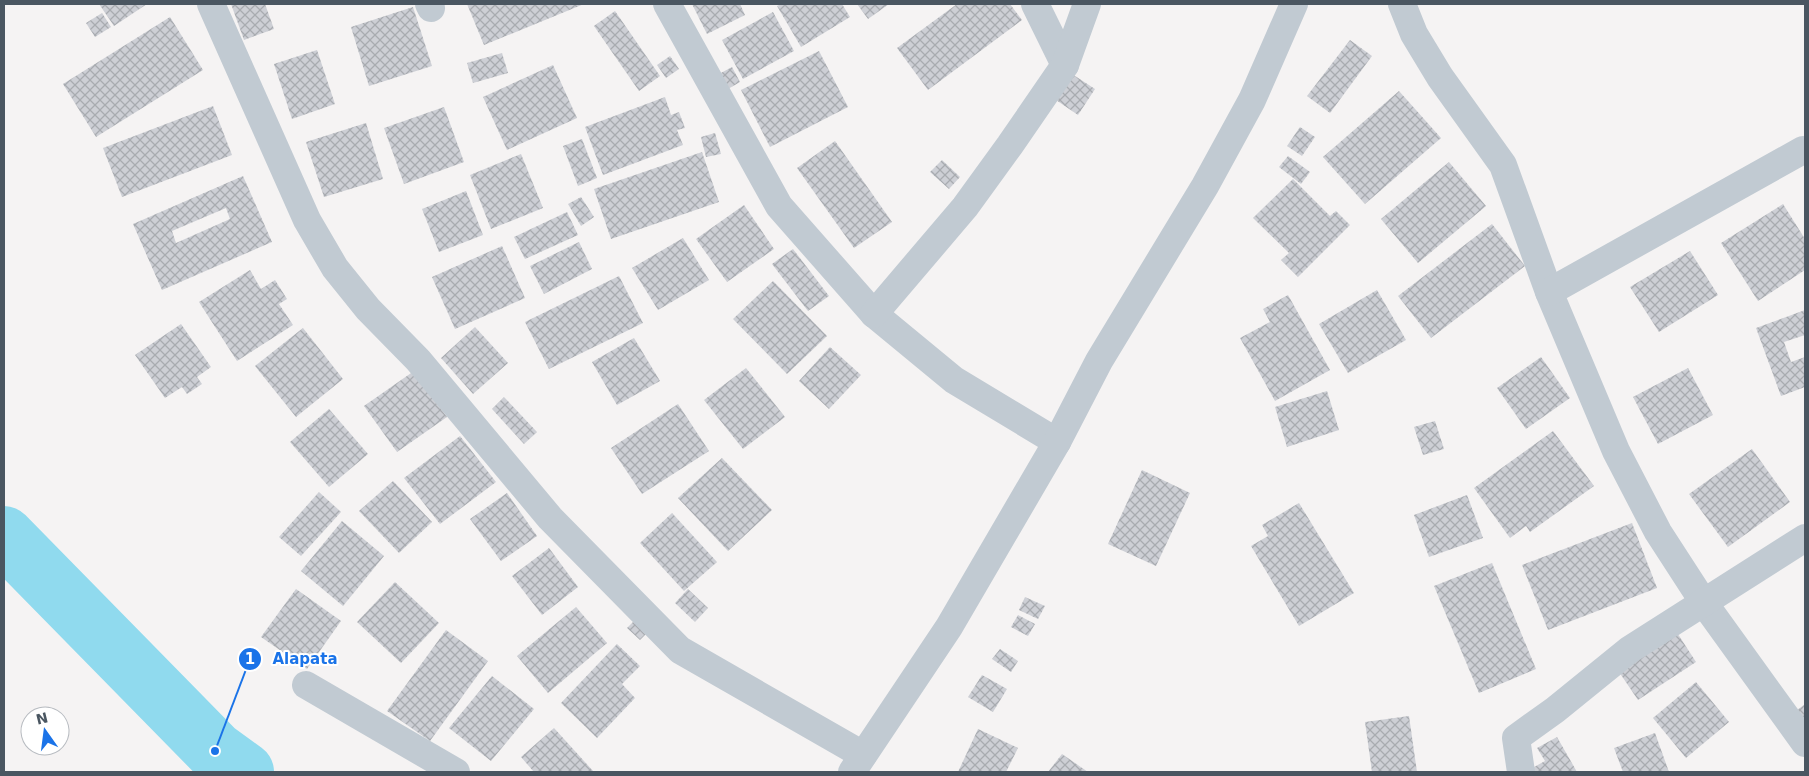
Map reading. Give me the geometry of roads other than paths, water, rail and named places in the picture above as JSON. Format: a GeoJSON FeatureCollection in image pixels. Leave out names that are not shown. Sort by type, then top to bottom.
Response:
{"type":"FeatureCollection","features":[{"type":"Feature","properties":{"kind":"street"},"geometry":{"type":"LineString","coordinates":[[211,4],[307,220],[335,268],[368,309],[418,360],[550,518],[680,650],[858,764],[949,627],[1057,442],[1099,361],[1206,186],[1248,109],[1294,4]]}},
{"type":"Feature","properties":{"kind":"street"},"geometry":{"type":"LineString","coordinates":[[667,4],[779,206],[874,314],[954,380],[1057,442]]}},
{"type":"Feature","properties":{"kind":"street"},"geometry":{"type":"LineString","coordinates":[[1035,4],[1066,64]]}},
{"type":"Feature","properties":{"kind":"street"},"geometry":{"type":"LineString","coordinates":[[874,314],[965,207],[1066,64],[1087,4]]}},
{"type":"Feature","properties":{"kind":"street"},"geometry":{"type":"LineString","coordinates":[[1402,4],[1414,34],[1440,77],[1503,165],[1549,292],[1616,451],[1658,532],[1704,603],[1805,743]]}},
{"type":"Feature","properties":{"kind":"street"},"geometry":{"type":"LineString","coordinates":[[1549,292],[1802,150]]}},
{"type":"Feature","properties":{"kind":"street"},"geometry":{"type":"LineString","coordinates":[[1521,772],[1516,738],[1555,710],[1629,650],[1805,538]]}},
{"type":"Feature","properties":{"kind":"street"},"geometry":{"type":"LineString","coordinates":[[306,685],[456,772]]}},
{"type":"Feature","properties":{"kind":"waterway"},"geometry":{"type":"LineString","coordinates":[[4,536],[215,751],[244,772]]}},
{"type":"Feature","properties":{"kind":"place","name":"Alapata"},"geometry":{"type":"Point","coordinates":[215,751]}}]}
